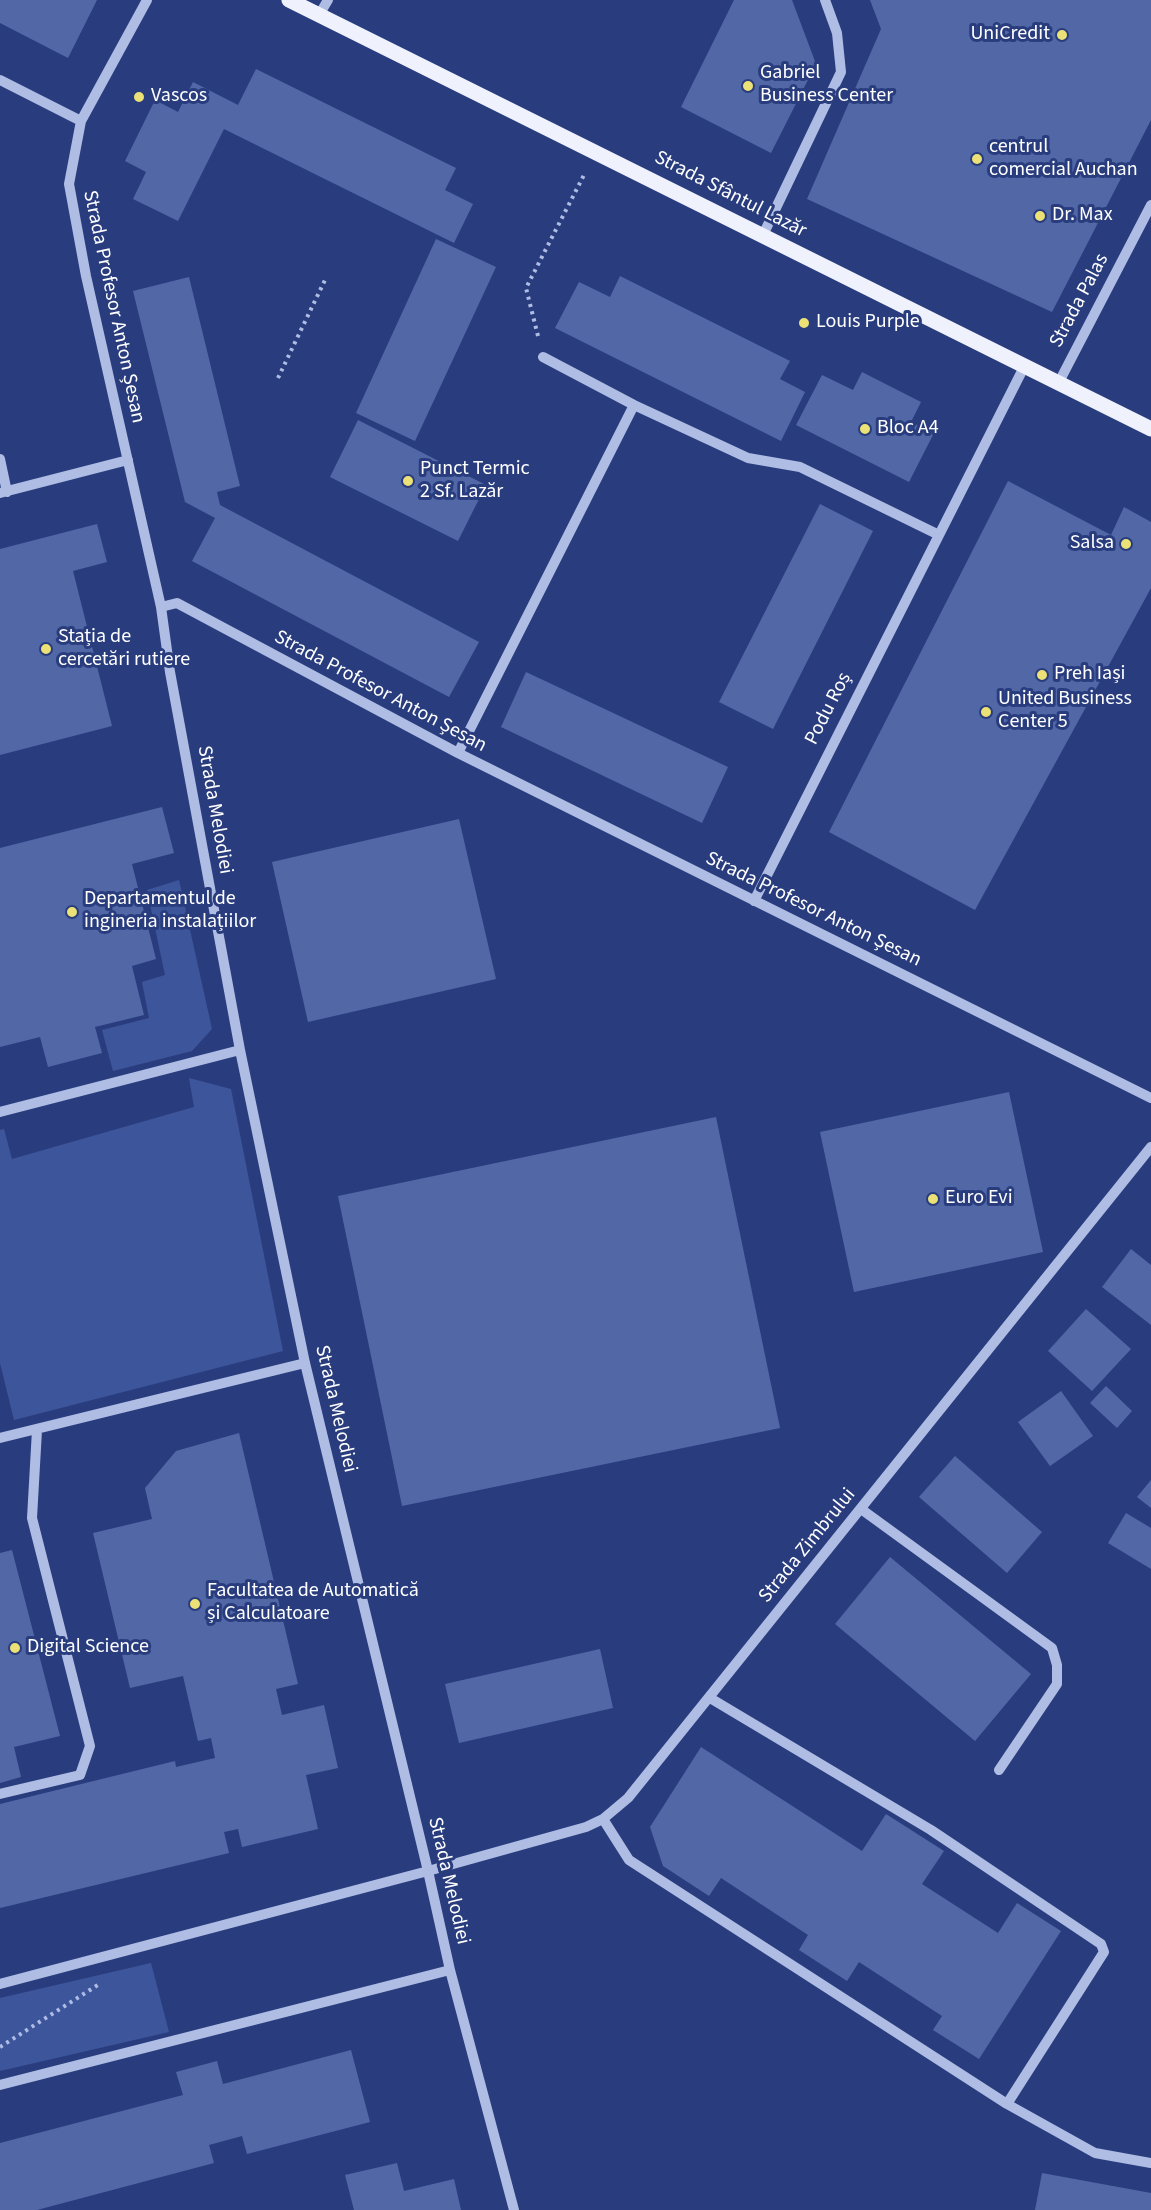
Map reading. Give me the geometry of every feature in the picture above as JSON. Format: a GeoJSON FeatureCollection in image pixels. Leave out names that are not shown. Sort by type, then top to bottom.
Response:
{"type":"FeatureCollection","features":[{"type":"Feature","properties":{"kind":"main road","name":"Strada Sfântul Lazăr"},"geometry":{"type":"LineString","coordinates":[[289,0],[1151,429]]}},
{"type":"Feature","properties":{"kind":"street","name":"Strada Profesor Anton Șesan"},"geometry":{"type":"LineString","coordinates":[[147,0],[81,122],[69,184],[86,276],[161,607],[177,603],[458,753],[1151,1098]]}},
{"type":"Feature","properties":{"kind":"street"},"geometry":{"type":"LineString","coordinates":[[319,15],[328,0]]}},
{"type":"Feature","properties":{"kind":"street"},"geometry":{"type":"LineString","coordinates":[[763,235],[841,72],[837,33],[825,0]]}},
{"type":"Feature","properties":{"kind":"street"},"geometry":{"type":"LineString","coordinates":[[0,80],[81,122]]}},
{"type":"Feature","properties":{"kind":"street","name":"Strada Palas"},"geometry":{"type":"LineString","coordinates":[[1059,382],[1151,205]]}},
{"type":"Feature","properties":{"kind":"street"},"geometry":{"type":"LineString","coordinates":[[543,357],[634,405],[748,458],[800,467],[937,534]]}},
{"type":"Feature","properties":{"kind":"street","name":"Podu Roș"},"geometry":{"type":"LineString","coordinates":[[754,901],[937,534],[1025,365]]}},
{"type":"Feature","properties":{"kind":"street"},"geometry":{"type":"LineString","coordinates":[[458,753],[634,405]]}},
{"type":"Feature","properties":{"kind":"street"},"geometry":{"type":"LineString","coordinates":[[0,459],[4,493],[128,460]]}},
{"type":"Feature","properties":{"kind":"street","name":"Strada Melodiei"},"geometry":{"type":"LineString","coordinates":[[161,607],[170,672],[240,1050],[304,1363],[450,1970],[514,2210]]}},
{"type":"Feature","properties":{"kind":"street"},"geometry":{"type":"LineString","coordinates":[[0,1112],[240,1050]]}},
{"type":"Feature","properties":{"kind":"street","name":"Strada Zimbrului"},"geometry":{"type":"LineString","coordinates":[[0,1984],[428,1871],[586,1827],[603,1819],[628,1798],[710,1698],[1151,1147]]}},
{"type":"Feature","properties":{"kind":"street"},"geometry":{"type":"LineString","coordinates":[[0,1438],[304,1363]]}},
{"type":"Feature","properties":{"kind":"street"},"geometry":{"type":"LineString","coordinates":[[0,1794],[80,1775],[90,1746],[32,1518],[37,1430]]}},
{"type":"Feature","properties":{"kind":"street"},"geometry":{"type":"LineString","coordinates":[[861,1509],[1052,1648],[1057,1665],[1057,1684],[999,1770]]}},
{"type":"Feature","properties":{"kind":"street"},"geometry":{"type":"LineString","coordinates":[[710,1698],[931,1830],[1101,1944],[1104,1952],[1007,2104]]}},
{"type":"Feature","properties":{"kind":"street"},"geometry":{"type":"LineString","coordinates":[[603,1819],[629,1860],[1007,2104],[1095,2152],[1151,2163]]}},
{"type":"Feature","properties":{"kind":"street"},"geometry":{"type":"LineString","coordinates":[[0,2085],[450,1970]]}},
{"type":"Feature","properties":{"kind":"path"},"geometry":{"type":"LineString","coordinates":[[543,357],[526,288],[596,151]]}},
{"type":"Feature","properties":{"kind":"path"},"geometry":{"type":"LineString","coordinates":[[279,378],[325,280]]}},
{"type":"Feature","properties":{"kind":"shaded area"},"geometry":{"type":"Polygon","coordinates":[[[179,880],[212,1029],[192,1051],[113,1071],[102,1030],[149,1018],[142,982],[165,975],[147,890],[179,880]]]}},
{"type":"Feature","properties":{"kind":"shaded area"},"geometry":{"type":"Polygon","coordinates":[[[189,1078],[231,1089],[283,1351],[14,1420],[0,1363],[0,1130],[4,1129],[12,1159],[194,1107],[189,1078]]]}},
{"type":"Feature","properties":{"kind":"shaded area"},"geometry":{"type":"Polygon","coordinates":[[[151,1963],[169,2032],[0,2071],[0,1998],[151,1963]]]}},
{"type":"Feature","properties":{"kind":"building"},"geometry":{"type":"Polygon","coordinates":[[[0,0],[97,0],[68,58],[0,23],[0,0]]]}},
{"type":"Feature","properties":{"kind":"building","name":"Gabriel Business Center"},"geometry":{"type":"Polygon","coordinates":[[[734,0],[792,0],[816,64],[771,153],[681,107],[734,0]]]}},
{"type":"Feature","properties":{"kind":"building","name":"centrul comercial Auchan"},"geometry":{"type":"Polygon","coordinates":[[[870,0],[1151,0],[1151,120],[1052,312],[807,199],[881,29],[870,0]]]}},
{"type":"Feature","properties":{"kind":"building"},"geometry":{"type":"Polygon","coordinates":[[[256,69],[456,168],[445,190],[473,204],[454,243],[224,129],[178,221],[133,199],[146,172],[125,161],[155,100],[178,112],[193,82],[238,105],[256,69]]]}},
{"type":"Feature","properties":{"kind":"building"},"geometry":{"type":"Polygon","coordinates":[[[436,239],[496,267],[415,441],[356,413],[436,239]]]}},
{"type":"Feature","properties":{"kind":"building"},"geometry":{"type":"Polygon","coordinates":[[[620,276],[790,361],[780,379],[805,392],[781,441],[555,328],[579,282],[610,297],[620,276]]]}},
{"type":"Feature","properties":{"kind":"building"},"geometry":{"type":"Polygon","coordinates":[[[189,277],[240,486],[217,492],[220,505],[479,642],[449,697],[192,561],[215,518],[185,502],[133,291],[189,277]]]}},
{"type":"Feature","properties":{"kind":"building","name":"Bloc A4"},"geometry":{"type":"Polygon","coordinates":[[[862,372],[921,402],[911,422],[934,433],[909,482],[796,425],[822,375],[853,390],[862,372]]]}},
{"type":"Feature","properties":{"kind":"building","name":"Punct Termic 2 Sf. Lazăr"},"geometry":{"type":"Polygon","coordinates":[[[358,420],[486,485],[458,541],[330,477],[358,420]]]}},
{"type":"Feature","properties":{"kind":"building","name":"United Business Center 5"},"geometry":{"type":"Polygon","coordinates":[[[1008,481],[1111,535],[1124,507],[1151,522],[1151,588],[975,910],[829,832],[1008,481]]]}},
{"type":"Feature","properties":{"kind":"building"},"geometry":{"type":"Polygon","coordinates":[[[820,504],[873,531],[773,729],[719,702],[820,504]]]}},
{"type":"Feature","properties":{"kind":"building","name":"Stația de cercetări rutiere"},"geometry":{"type":"Polygon","coordinates":[[[97,524],[107,562],[73,571],[112,726],[0,755],[0,549],[97,524]]]}},
{"type":"Feature","properties":{"kind":"building"},"geometry":{"type":"Polygon","coordinates":[[[526,672],[728,767],[702,823],[501,727],[526,672]]]}},
{"type":"Feature","properties":{"kind":"building","name":"Departamentul de ingineria instalațiilor"},"geometry":{"type":"Polygon","coordinates":[[[162,807],[174,853],[132,864],[156,959],[132,966],[144,1015],[95,1027],[102,1053],[48,1067],[40,1037],[0,1047],[0,848],[162,807]]]}},
{"type":"Feature","properties":{"kind":"building"},"geometry":{"type":"Polygon","coordinates":[[[459,819],[496,979],[308,1022],[272,862],[459,819]]]}},
{"type":"Feature","properties":{"kind":"building","name":"Euro Evi"},"geometry":{"type":"Polygon","coordinates":[[[1009,1092],[1043,1252],[854,1292],[820,1132],[1009,1092]]]}},
{"type":"Feature","properties":{"kind":"building"},"geometry":{"type":"Polygon","coordinates":[[[716,1117],[780,1428],[402,1506],[338,1196],[716,1117]]]}},
{"type":"Feature","properties":{"kind":"building"},"geometry":{"type":"Polygon","coordinates":[[[1131,1249],[1151,1265],[1151,1325],[1102,1287],[1131,1249]]]}},
{"type":"Feature","properties":{"kind":"building"},"geometry":{"type":"Polygon","coordinates":[[[1086,1309],[1131,1349],[1092,1391],[1048,1351],[1086,1309]]]}},
{"type":"Feature","properties":{"kind":"building"},"geometry":{"type":"Polygon","coordinates":[[[1106,1386],[1132,1411],[1117,1428],[1090,1403],[1106,1386]]]}},
{"type":"Feature","properties":{"kind":"building"},"geometry":{"type":"Polygon","coordinates":[[[1061,1391],[1093,1436],[1050,1466],[1018,1422],[1061,1391]]]}},
{"type":"Feature","properties":{"kind":"building","name":"Facultatea de Automatică și Calculatoare"},"geometry":{"type":"Polygon","coordinates":[[[239,1433],[298,1684],[276,1689],[282,1715],[324,1705],[338,1768],[306,1775],[318,1829],[242,1847],[238,1829],[224,1832],[229,1853],[0,1908],[0,1804],[175,1761],[176,1767],[215,1758],[211,1738],[198,1741],[183,1676],[130,1688],[93,1533],[152,1519],[145,1488],[176,1451],[239,1433]]]}},
{"type":"Feature","properties":{"kind":"building"},"geometry":{"type":"Polygon","coordinates":[[[955,1456],[1042,1532],[1007,1573],[919,1497],[955,1456]]]}},
{"type":"Feature","properties":{"kind":"building"},"geometry":{"type":"Polygon","coordinates":[[[1151,1480],[1151,1508],[1137,1497],[1151,1480]]]}},
{"type":"Feature","properties":{"kind":"building"},"geometry":{"type":"Polygon","coordinates":[[[1126,1513],[1151,1528],[1151,1569],[1108,1543],[1126,1513]]]}},
{"type":"Feature","properties":{"kind":"building"},"geometry":{"type":"Polygon","coordinates":[[[12,1550],[60,1736],[14,1747],[21,1777],[0,1783],[0,1553],[12,1550]]]}},
{"type":"Feature","properties":{"kind":"building"},"geometry":{"type":"Polygon","coordinates":[[[890,1557],[1031,1674],[975,1741],[835,1624],[890,1557]]]}},
{"type":"Feature","properties":{"kind":"building"},"geometry":{"type":"Polygon","coordinates":[[[600,1649],[613,1708],[459,1743],[445,1684],[600,1649]]]}},
{"type":"Feature","properties":{"kind":"building"},"geometry":{"type":"Polygon","coordinates":[[[701,1747],[862,1851],[886,1814],[944,1851],[922,1884],[998,1933],[1017,1903],[1061,1931],[979,2059],[933,2030],[942,2016],[859,1962],[847,1981],[799,1950],[808,1935],[721,1878],[709,1896],[663,1866],[650,1827],[701,1747]]]}},
{"type":"Feature","properties":{"kind":"building"},"geometry":{"type":"Polygon","coordinates":[[[351,2050],[370,2122],[247,2154],[242,2136],[209,2145],[214,2163],[37,2210],[0,2210],[0,2143],[183,2095],[176,2072],[217,2061],[223,2084],[351,2050]]]}},
{"type":"Feature","properties":{"kind":"building"},"geometry":{"type":"Polygon","coordinates":[[[397,2163],[404,2191],[454,2179],[461,2210],[354,2210],[345,2175],[397,2163]]]}},
{"type":"Feature","properties":{"kind":"building"},"geometry":{"type":"Polygon","coordinates":[[[1042,2173],[1151,2193],[1151,2210],[1035,2210],[1042,2173]]]}},
{"type":"Feature","properties":{"kind":"place","name":"UniCredit"},"geometry":{"type":"Point","coordinates":[1062,35]}},
{"type":"Feature","properties":{"kind":"place","name":"Gabriel Business Center"},"geometry":{"type":"Point","coordinates":[748,86]}},
{"type":"Feature","properties":{"kind":"place","name":"Vascos"},"geometry":{"type":"Point","coordinates":[139,97]}},
{"type":"Feature","properties":{"kind":"place","name":"centrul comercial Auchan"},"geometry":{"type":"Point","coordinates":[977,159]}},
{"type":"Feature","properties":{"kind":"place","name":"Dr. Max"},"geometry":{"type":"Point","coordinates":[1040,216]}},
{"type":"Feature","properties":{"kind":"place","name":"Louis Purple"},"geometry":{"type":"Point","coordinates":[804,323]}},
{"type":"Feature","properties":{"kind":"place","name":"Bloc A4"},"geometry":{"type":"Point","coordinates":[865,429]}},
{"type":"Feature","properties":{"kind":"place","name":"Punct Termic 2 Sf. Lazăr"},"geometry":{"type":"Point","coordinates":[408,481]}},
{"type":"Feature","properties":{"kind":"place","name":"Salsa"},"geometry":{"type":"Point","coordinates":[1126,544]}},
{"type":"Feature","properties":{"kind":"place","name":"Stația de cercetări rutiere"},"geometry":{"type":"Point","coordinates":[46,649]}},
{"type":"Feature","properties":{"kind":"place","name":"Preh Iași"},"geometry":{"type":"Point","coordinates":[1042,675]}},
{"type":"Feature","properties":{"kind":"place","name":"United Business Center 5"},"geometry":{"type":"Point","coordinates":[986,712]}},
{"type":"Feature","properties":{"kind":"place","name":"Departamentul de ingineria instalațiilor"},"geometry":{"type":"Point","coordinates":[72,912]}},
{"type":"Feature","properties":{"kind":"place","name":"Euro Evi"},"geometry":{"type":"Point","coordinates":[933,1199]}},
{"type":"Feature","properties":{"kind":"place","name":"Facultatea de Automatică și Calculatoare"},"geometry":{"type":"Point","coordinates":[195,1604]}},
{"type":"Feature","properties":{"kind":"place","name":"Digital Science"},"geometry":{"type":"Point","coordinates":[15,1648]}}]}
